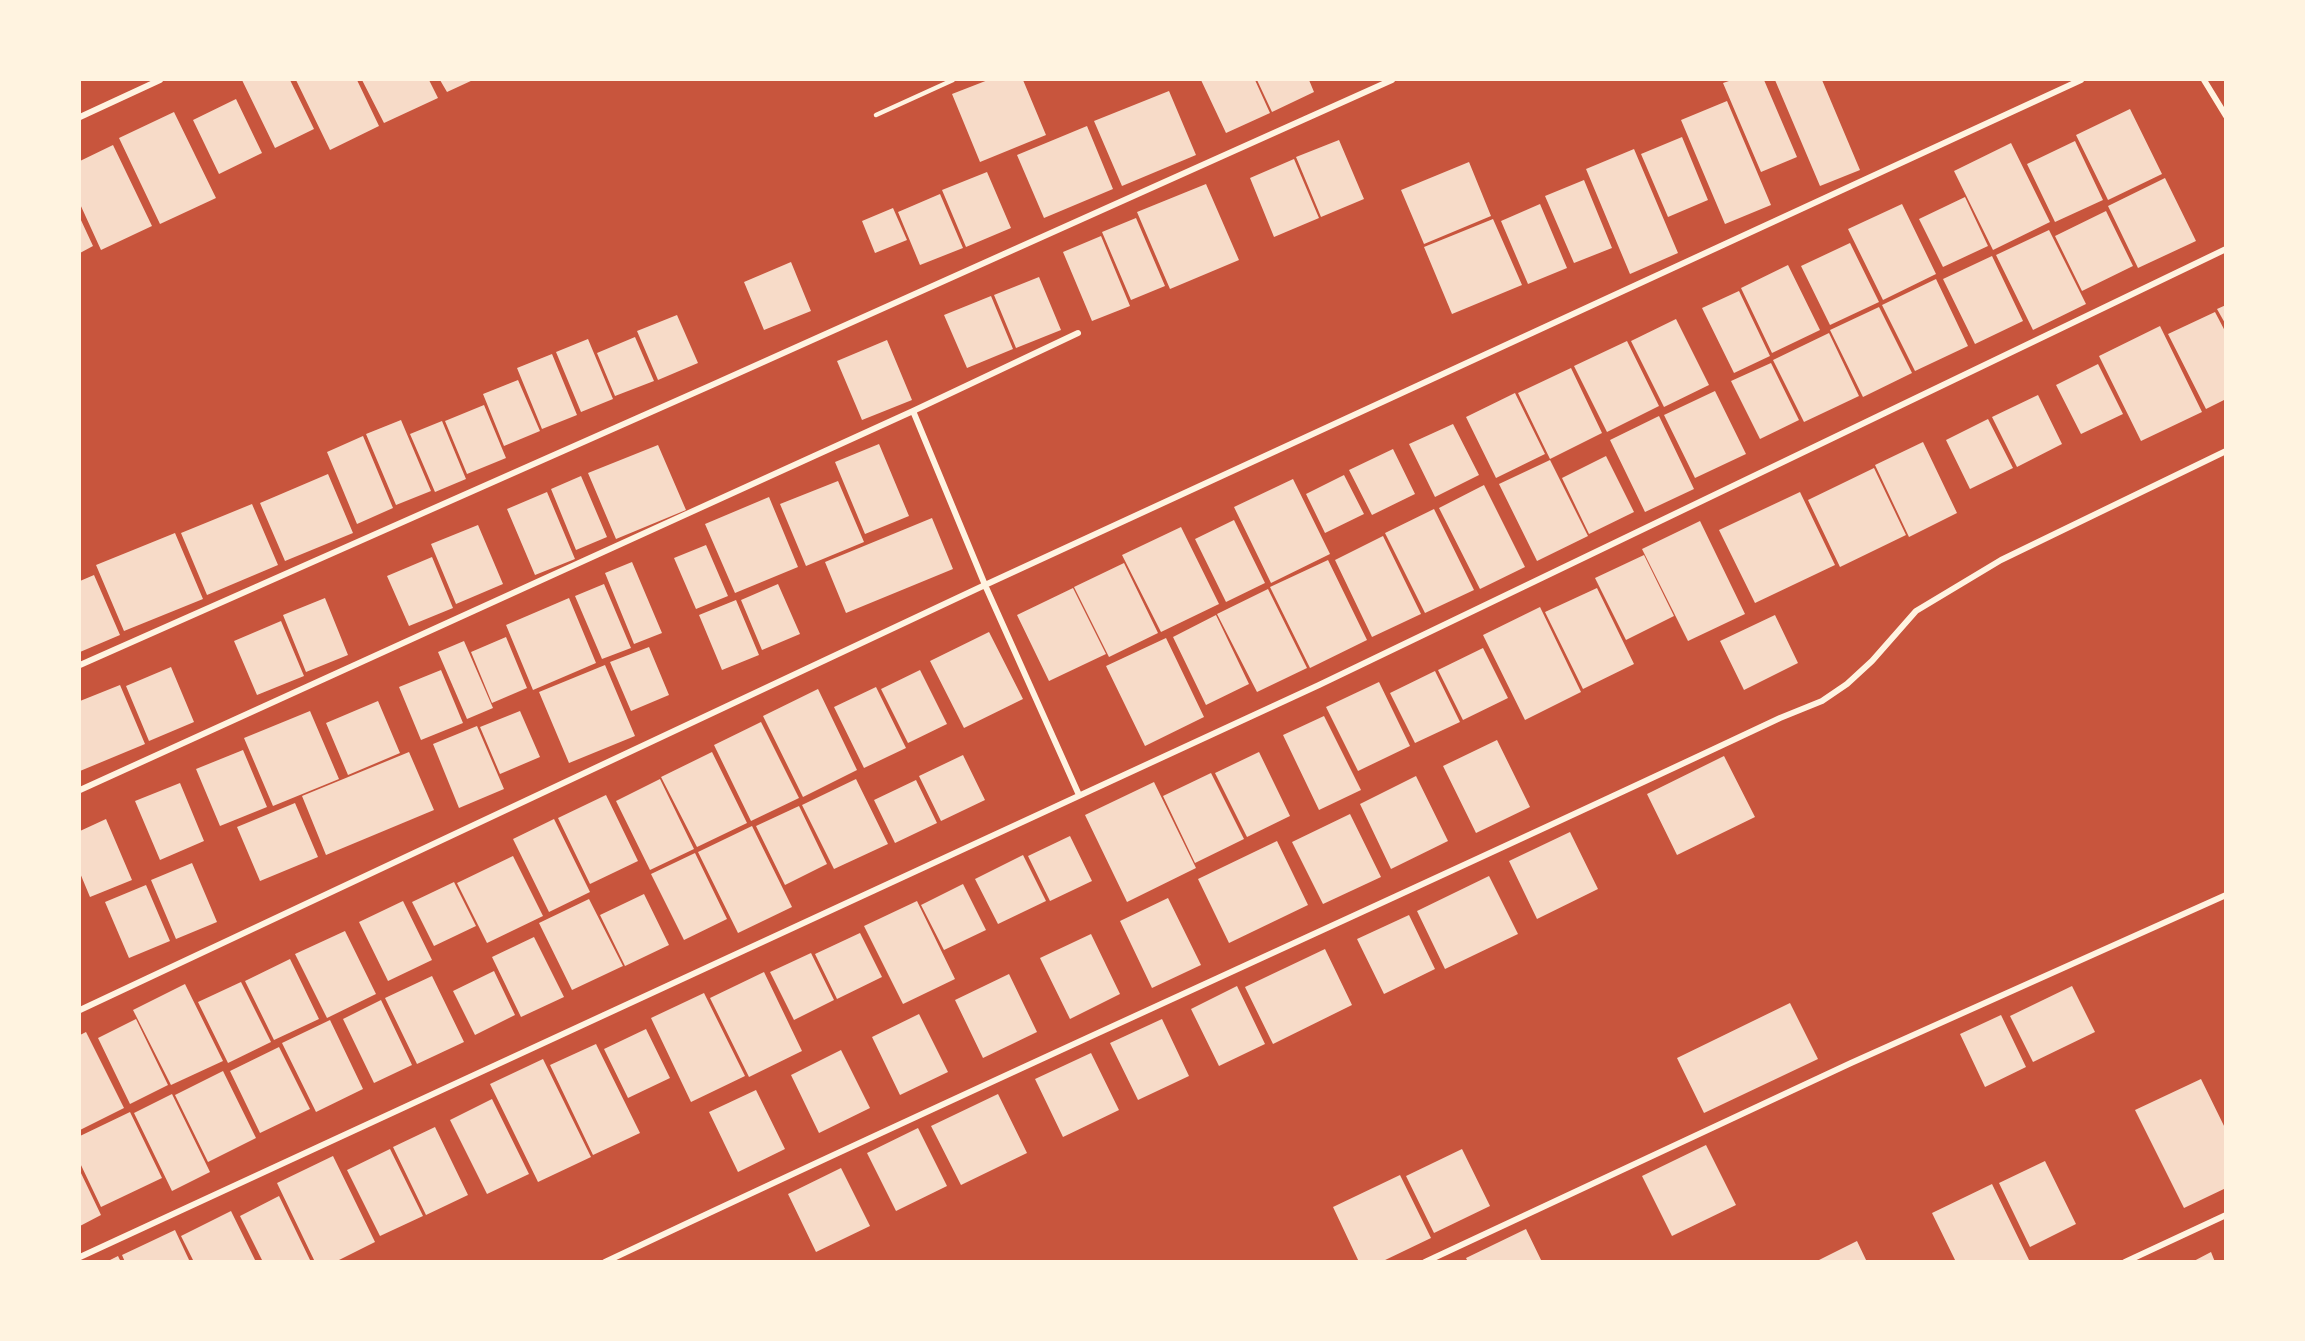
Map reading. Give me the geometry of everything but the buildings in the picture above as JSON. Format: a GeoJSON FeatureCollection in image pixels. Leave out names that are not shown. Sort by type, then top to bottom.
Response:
{"type":"FeatureCollection","features":[{"type":"Feature","properties":{"kind":"street"},"geometry":{"type":"LineString","coordinates":[[80,117],[160,80]]}},
{"type":"Feature","properties":{"kind":"street"},"geometry":{"type":"LineString","coordinates":[[80,665],[1392,80]]}},
{"type":"Feature","properties":{"kind":"street"},"geometry":{"type":"LineString","coordinates":[[80,1010],[985,585],[2081,80]]}},
{"type":"Feature","properties":{"kind":"street"},"geometry":{"type":"LineString","coordinates":[[2204,80],[2226,116]]}},
{"type":"Feature","properties":{"kind":"street"},"geometry":{"type":"LineString","coordinates":[[80,1257],[1319,685],[2226,249]]}},
{"type":"Feature","properties":{"kind":"street"},"geometry":{"type":"LineString","coordinates":[[80,790],[913,411],[1078,333]]}},
{"type":"Feature","properties":{"kind":"street"},"geometry":{"type":"LineString","coordinates":[[913,411],[985,585],[1078,795]]}},
{"type":"Feature","properties":{"kind":"street"},"geometry":{"type":"LineString","coordinates":[[605,1262],[849,1146],[1508,846],[1780,718],[1822,701],[1872,661],[1916,612],[2001,560],[2226,451]]}},
{"type":"Feature","properties":{"kind":"street"},"geometry":{"type":"LineString","coordinates":[[1425,1262],[1851,1064],[2226,895]]}},
{"type":"Feature","properties":{"kind":"street"},"geometry":{"type":"LineString","coordinates":[[2125,1262],[2226,1215]]}},
{"type":"Feature","properties":{"kind":"lane"},"geometry":{"type":"LineString","coordinates":[[876,115],[953,80]]}}]}
